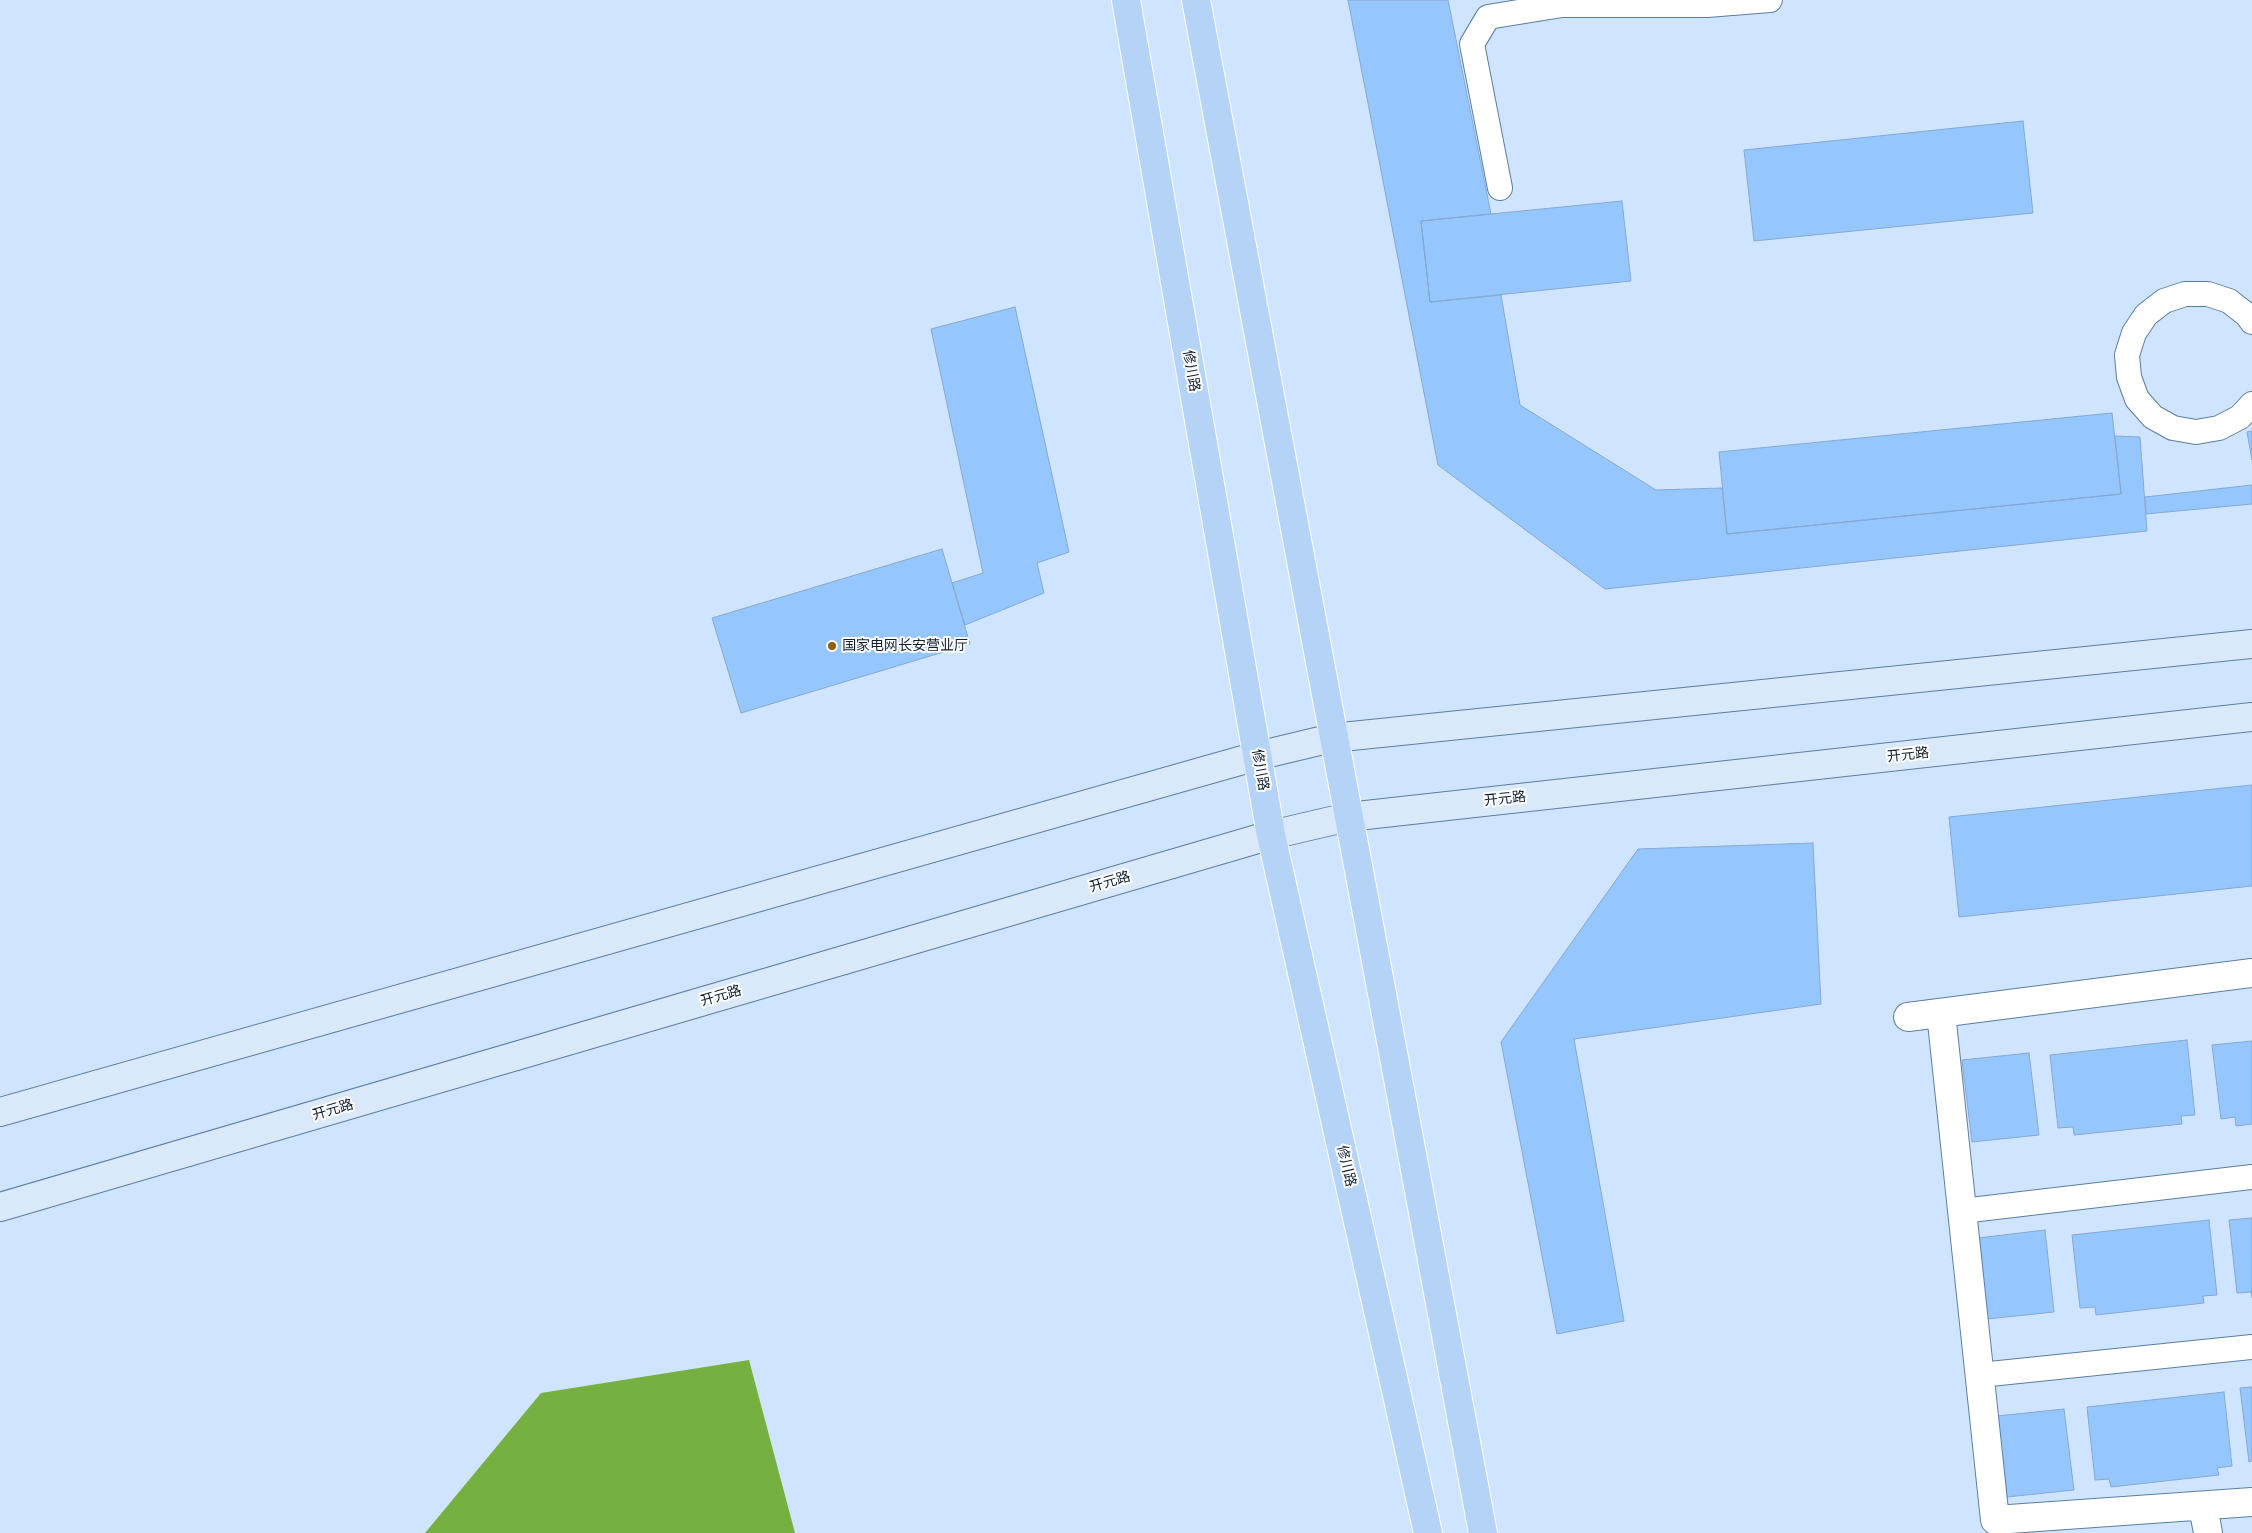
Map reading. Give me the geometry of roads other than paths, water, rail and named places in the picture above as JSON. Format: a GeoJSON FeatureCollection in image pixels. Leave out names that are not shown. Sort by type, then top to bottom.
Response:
{"type":"FeatureCollection","features":[{"type":"Feature","properties":{"kind":"main road","name":"修川路"},"geometry":{"type":"LineString","coordinates":[[1126,0],[1271,835],[1428,1533]]}},
{"type":"Feature","properties":{"kind":"main road"},"geometry":{"type":"LineString","coordinates":[[1196,0],[1332,738],[1483,1533]]}},
{"type":"Feature","properties":{"kind":"main road"},"geometry":{"type":"LineString","coordinates":[[0,1112],[1257,756],[1332,738],[2252,644]]}},
{"type":"Feature","properties":{"kind":"main road","name":"开元路"},"geometry":{"type":"LineString","coordinates":[[0,1207],[1271,835],[1348,817],[2252,718]]}},
{"type":"Feature","properties":{"kind":"street"},"geometry":{"type":"LineString","coordinates":[[1908,1017],[2252,973]]}},
{"type":"Feature","properties":{"kind":"street"},"geometry":{"type":"LineString","coordinates":[[1941,1013],[1995,1520],[2252,1502]]}},
{"type":"Feature","properties":{"kind":"street"},"geometry":{"type":"LineString","coordinates":[[2203,1506],[2208,1533]]}},
{"type":"Feature","properties":{"kind":"lane"},"geometry":{"type":"LineString","coordinates":[[1500,188],[1472,44],[1488,16],[1562,5],[1654,3],[1707,5],[1770,0]]}},
{"type":"Feature","properties":{"kind":"lane"},"geometry":{"type":"LineString","coordinates":[[2252,322],[2247,315],[2229,302],[2208,294],[2185,294],[2164,301],[2146,315],[2134,333],[2127,355],[2129,377],[2138,399],[2153,417],[2173,428],[2196,432],[2219,428],[2240,417],[2252,404]]}},
{"type":"Feature","properties":{"kind":"lane"},"geometry":{"type":"LineString","coordinates":[[1962,1211],[2252,1177]]}},
{"type":"Feature","properties":{"kind":"lane"},"geometry":{"type":"LineString","coordinates":[[1980,1375],[2252,1347]]}},
{"type":"Feature","properties":{"kind":"place","name":"国家电网长安营业厅"},"geometry":{"type":"Point","coordinates":[832,646]}}]}
